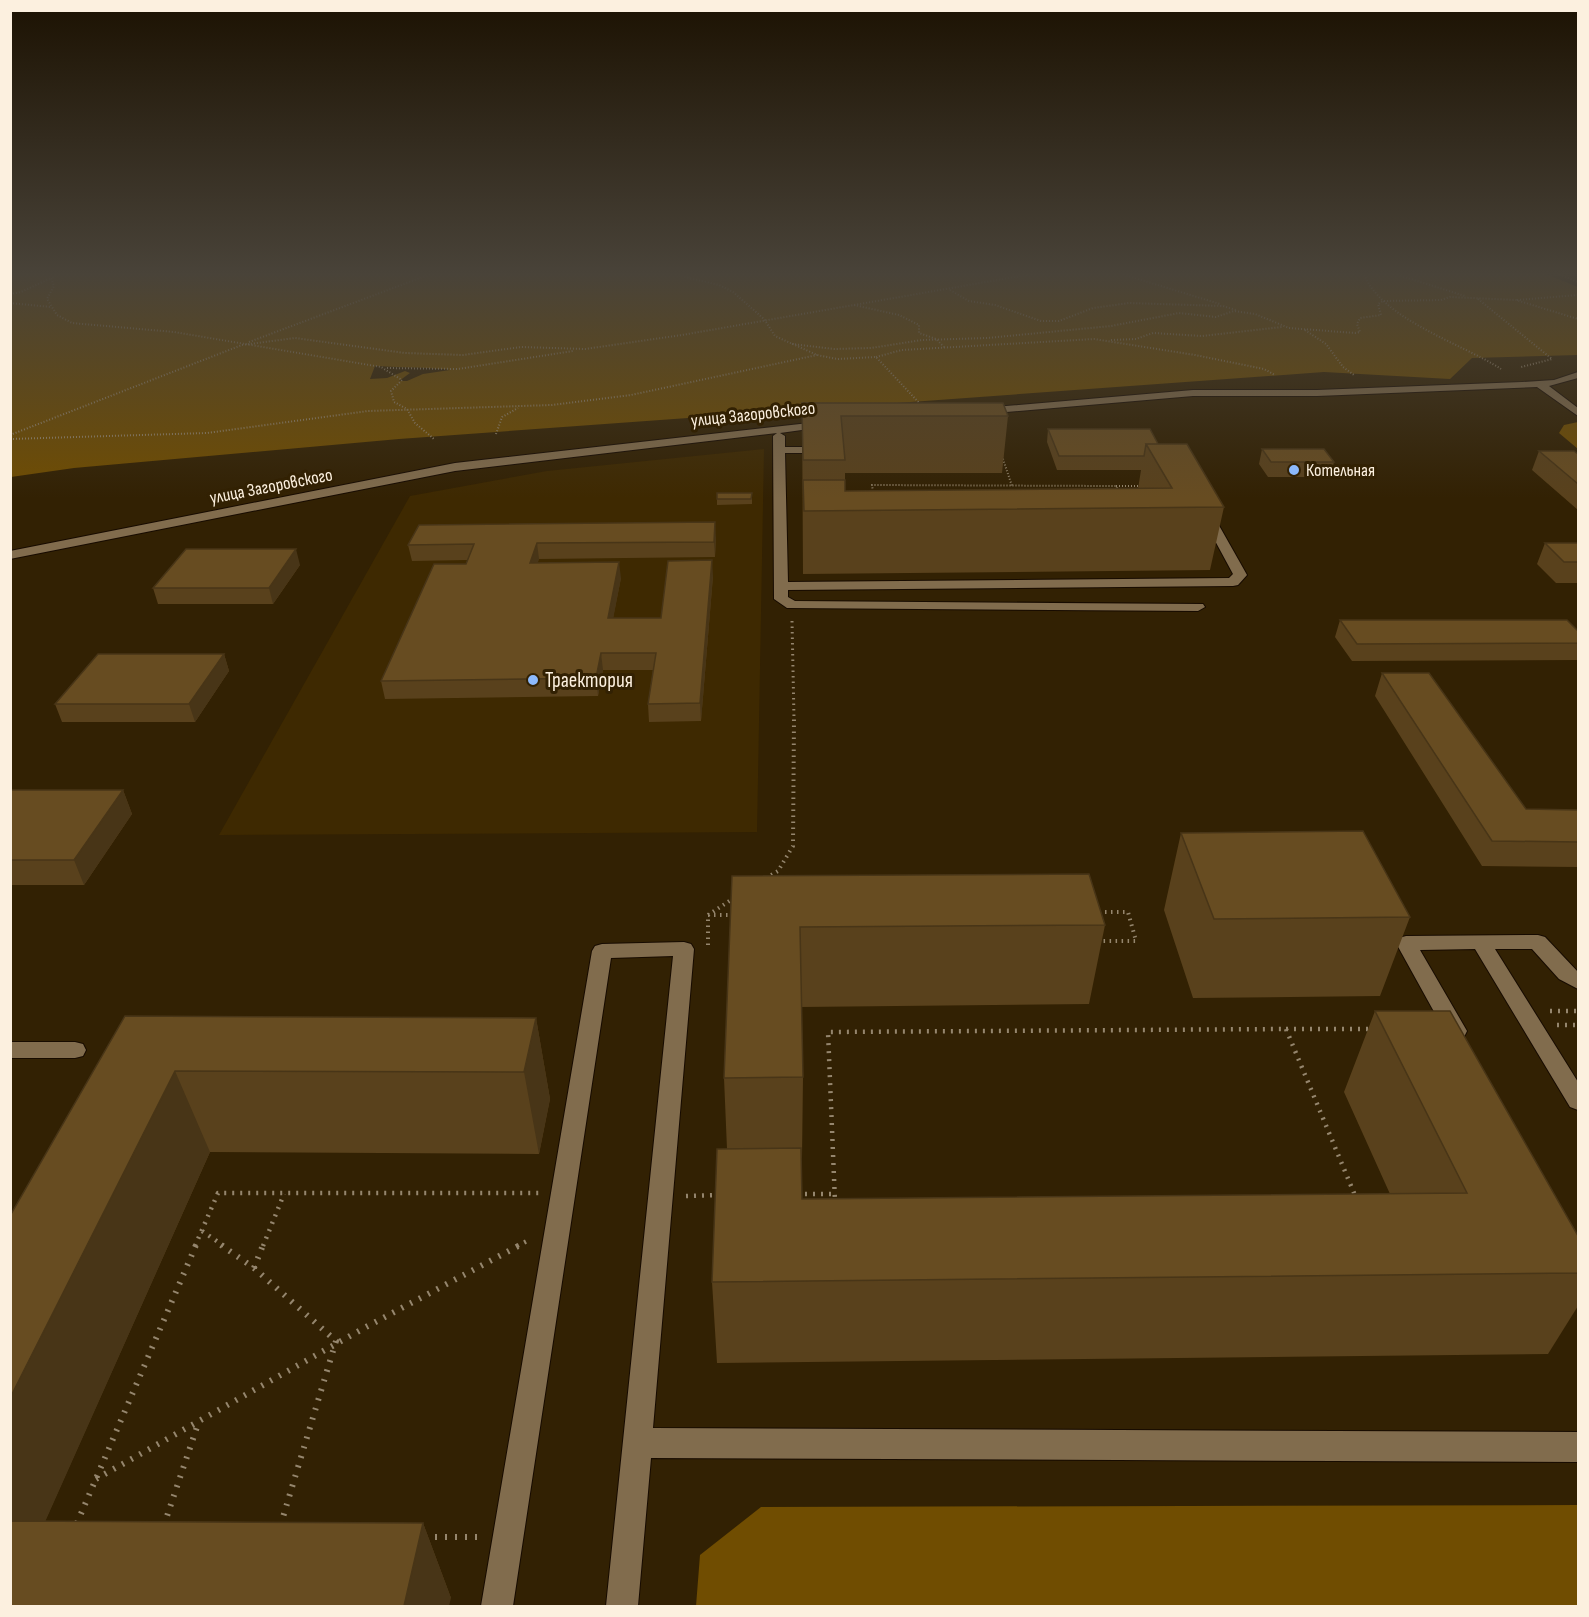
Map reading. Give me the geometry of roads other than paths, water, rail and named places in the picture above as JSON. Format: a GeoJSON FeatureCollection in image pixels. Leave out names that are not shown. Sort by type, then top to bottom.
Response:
{"type":"FeatureCollection","features":[{"type":"Feature","properties":{"kind":"street"},"geometry":{"type":"LineString","coordinates":[[1578,375],[1550,385],[1317,393],[1193,393],[973,415],[1198,400],[1322,399],[1550,385],[1578,381]]}},
{"type":"Feature","properties":{"kind":"street"},"geometry":{"type":"LineString","coordinates":[[1550,385],[1578,399]]}},
{"type":"Feature","properties":{"kind":"street"},"geometry":{"type":"LineString","coordinates":[[1550,385],[1578,413]]}},
{"type":"Feature","properties":{"kind":"street","name":"улица Загоровского"},"geometry":{"type":"LineString","coordinates":[[10,555],[455,467],[842,427],[780,443],[574,459],[460,474],[10,564]]}},
{"type":"Feature","properties":{"kind":"street"},"geometry":{"type":"LineString","coordinates":[[838,450],[780,443],[781,599],[792,605],[1198,607]]}},
{"type":"Feature","properties":{"kind":"street"},"geometry":{"type":"LineString","coordinates":[[781,586],[1233,582],[1240,575],[1198,497]]}},
{"type":"Feature","properties":{"kind":"street"},"geometry":{"type":"LineString","coordinates":[[1465,1048],[1406,943],[1538,942],[1568,977],[1578,982]]}},
{"type":"Feature","properties":{"kind":"street"},"geometry":{"type":"LineString","coordinates":[[1481,943],[1578,1101]]}},
{"type":"Feature","properties":{"kind":"street"},"geometry":{"type":"LineString","coordinates":[[497,1606],[602,951],[684,949],[622,1606]]}},
{"type":"Feature","properties":{"kind":"street"},"geometry":{"type":"LineString","coordinates":[[10,1050],[75,1050]]}},
{"type":"Feature","properties":{"kind":"street"},"geometry":{"type":"LineString","coordinates":[[637,1443],[1578,1447]]}},
{"type":"Feature","properties":{"kind":"place","name":"Котельная"},"geometry":{"type":"Point","coordinates":[1294,470]}},
{"type":"Feature","properties":{"kind":"place","name":"Траектория"},"geometry":{"type":"Point","coordinates":[533,680]}}]}
